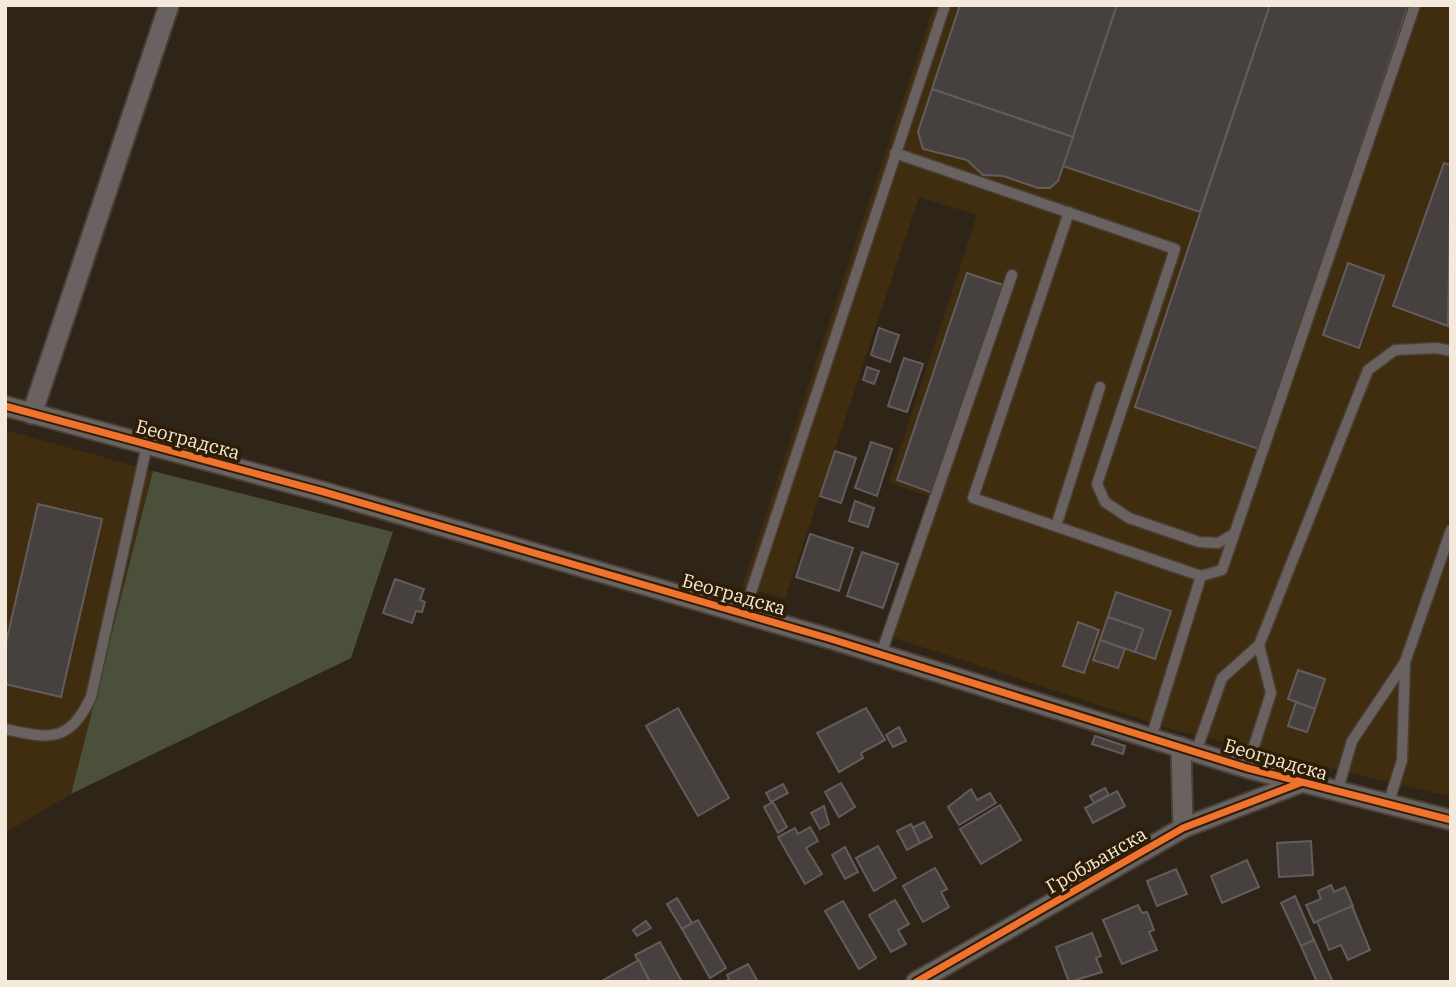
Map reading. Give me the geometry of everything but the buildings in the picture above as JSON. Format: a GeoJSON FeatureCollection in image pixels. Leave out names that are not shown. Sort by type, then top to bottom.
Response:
{"type":"FeatureCollection","features":[{"type":"Feature","properties":{"kind":"street"},"geometry":{"type":"LineString","coordinates":[[33,414],[169,5]]}},
{"type":"Feature","properties":{"kind":"street","name":"Београдска"},"geometry":{"type":"LineString","coordinates":[[5,406],[744,613],[1247,768],[1451,820]]}},
{"type":"Feature","properties":{"kind":"street"},"geometry":{"type":"LineString","coordinates":[[1183,828],[1188,750]]}},
{"type":"Feature","properties":{"kind":"street","name":"Гробљанска"},"geometry":{"type":"LineString","coordinates":[[916,982],[1183,828],[1300,783]]}},
{"type":"Feature","properties":{"kind":"lane"},"geometry":{"type":"LineString","coordinates":[[744,613],[945,5]]}},
{"type":"Feature","properties":{"kind":"lane"},"geometry":{"type":"LineString","coordinates":[[1069,212],[973,498],[1202,576],[1222,570],[1415,5]]}},
{"type":"Feature","properties":{"kind":"lane"},"geometry":{"type":"LineString","coordinates":[[895,153],[1175,249],[1097,484],[1105,502],[1129,519],[1199,542],[1218,543],[1234,534]]}},
{"type":"Feature","properties":{"kind":"lane"},"geometry":{"type":"LineString","coordinates":[[881,654],[1012,275]]}},
{"type":"Feature","properties":{"kind":"lane"},"geometry":{"type":"LineString","coordinates":[[1188,750],[1222,678],[1259,645],[1368,370],[1395,351],[1437,348],[1451,351]]}},
{"type":"Feature","properties":{"kind":"lane"},"geometry":{"type":"LineString","coordinates":[[1056,526],[1100,387]]}},
{"type":"Feature","properties":{"kind":"lane"},"geometry":{"type":"LineString","coordinates":[[5,729],[46,738],[62,734],[84,712],[91,697],[147,445]]}},
{"type":"Feature","properties":{"kind":"lane"},"geometry":{"type":"LineString","coordinates":[[1337,792],[1352,741],[1405,662],[1451,530]]}},
{"type":"Feature","properties":{"kind":"lane"},"geometry":{"type":"LineString","coordinates":[[1151,738],[1202,576]]}},
{"type":"Feature","properties":{"kind":"lane"},"geometry":{"type":"LineString","coordinates":[[1247,768],[1271,693],[1259,645]]}},
{"type":"Feature","properties":{"kind":"lane"},"geometry":{"type":"LineString","coordinates":[[1388,805],[1402,760],[1405,662]]}},
{"type":"Feature","properties":{"kind":"shaded area"},"geometry":{"type":"Polygon","coordinates":[[[934,5],[1451,5],[1451,797],[1174,730],[886,635],[934,498],[889,483],[977,215],[919,197],[785,599],[742,586],[934,5]]]}},
{"type":"Feature","properties":{"kind":"shaded area"},"geometry":{"type":"Polygon","coordinates":[[[5,430],[153,471],[71,794],[5,833],[5,430]]]}},
{"type":"Feature","properties":{"kind":"green space"},"geometry":{"type":"Polygon","coordinates":[[[153,471],[393,532],[351,658],[71,794],[153,471]]]}},
{"type":"Feature","properties":{"kind":"cycle path"},"geometry":{"type":"LineString","coordinates":[[5,406],[324,492],[831,639],[1247,768],[1451,820]]}},
{"type":"Feature","properties":{"kind":"cycle path"},"geometry":{"type":"LineString","coordinates":[[916,982],[1183,828],[1300,783]]}}]}
